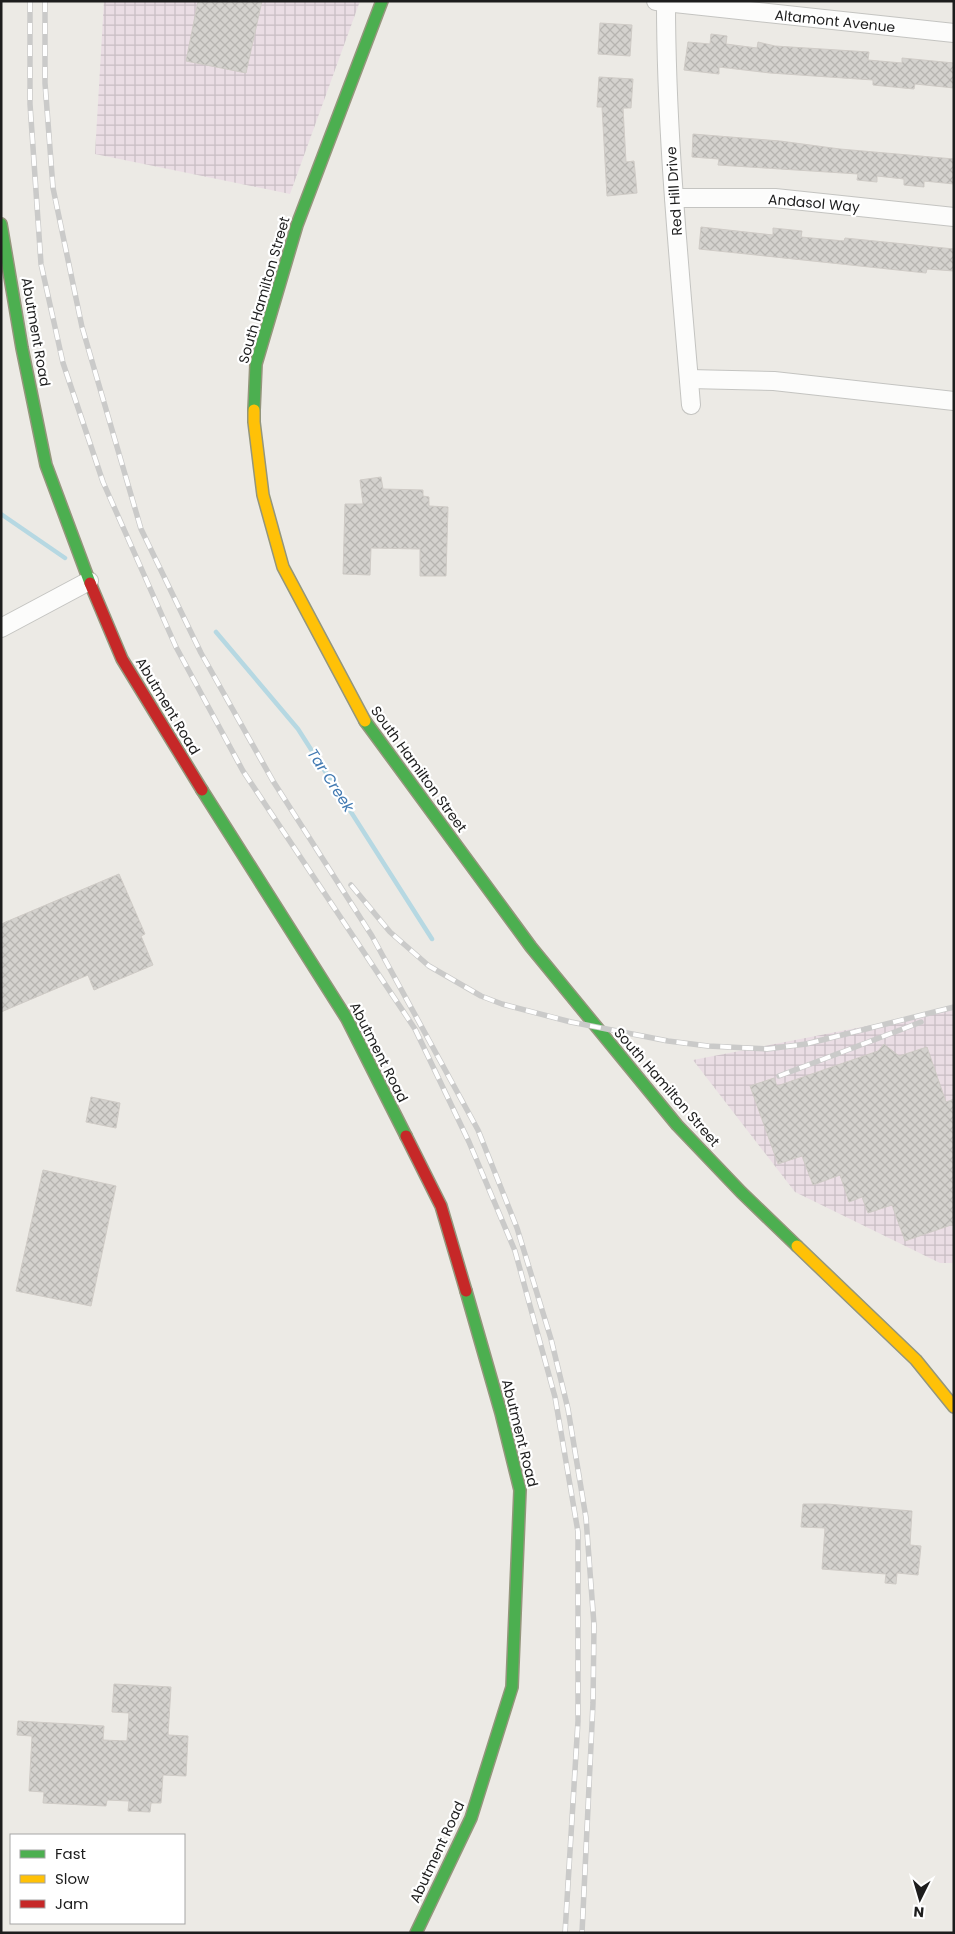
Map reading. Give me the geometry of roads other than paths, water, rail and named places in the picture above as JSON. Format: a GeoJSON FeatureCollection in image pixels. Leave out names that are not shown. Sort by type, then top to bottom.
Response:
{"type":"FeatureCollection","features":[{"type":"Feature","properties":{"kind":"main road","name":"South Hamilton Street"},"geometry":{"type":"LineString","coordinates":[[382,1],[297,225],[256,364],[254,422],[263,495],[284,567],[363,719],[531,947],[677,1125],[741,1192],[916,1360],[954,1407]]}},
{"type":"Feature","properties":{"kind":"main road","name":"Abutment Road"},"geometry":{"type":"LineString","coordinates":[[1,224],[22,348],[46,465],[89,581],[122,659],[236,845],[347,1019],[441,1206],[501,1413],[520,1490],[512,1687],[471,1818],[416,1933]]}},
{"type":"Feature","properties":{"kind":"street","name":"Altamont Avenue"},"geometry":{"type":"LineString","coordinates":[[661,2],[954,33]]}},
{"type":"Feature","properties":{"kind":"street","name":"Red Hill Drive"},"geometry":{"type":"LineString","coordinates":[[661,2],[674,198],[691,405]]}},
{"type":"Feature","properties":{"kind":"street","name":"Andasol Way"},"geometry":{"type":"LineString","coordinates":[[674,198],[775,198],[954,218]]}},
{"type":"Feature","properties":{"kind":"street"},"geometry":{"type":"LineString","coordinates":[[689,379],[774,381],[954,401]]}},
{"type":"Feature","properties":{"kind":"street"},"geometry":{"type":"LineString","coordinates":[[1,628],[89,581]]}},
{"type":"Feature","properties":{"kind":"waterway","name":"Tar Creek"},"geometry":{"type":"LineString","coordinates":[[1,514],[65,558]]}},
{"type":"Feature","properties":{"kind":"waterway","name":"Tar Creek"},"geometry":{"type":"LineString","coordinates":[[216,632],[298,729],[432,939]]}},
{"type":"Feature","properties":{"kind":"railway"},"geometry":{"type":"LineString","coordinates":[[30,1],[30,104],[41,264],[63,363],[103,482],[176,647],[243,771],[415,1029],[469,1142],[515,1251],[555,1397],[578,1532],[578,1721],[565,1933]]}},
{"type":"Feature","properties":{"kind":"railway"},"geometry":{"type":"LineString","coordinates":[[45,1],[45,83],[53,188],[82,327],[141,529],[201,653],[273,781],[372,936],[478,1130],[517,1228],[551,1339],[568,1409],[586,1518],[594,1625],[593,1703],[582,1933]]}},
{"type":"Feature","properties":{"kind":"railway"},"geometry":{"type":"LineString","coordinates":[[351,885],[390,932],[429,966],[481,996],[502,1004],[571,1022],[668,1041],[708,1046],[767,1049],[806,1044],[954,1007]]}},
{"type":"Feature","properties":{"kind":"railway"},"geometry":{"type":"LineString","coordinates":[[779,1076],[921,1022]]}}]}
